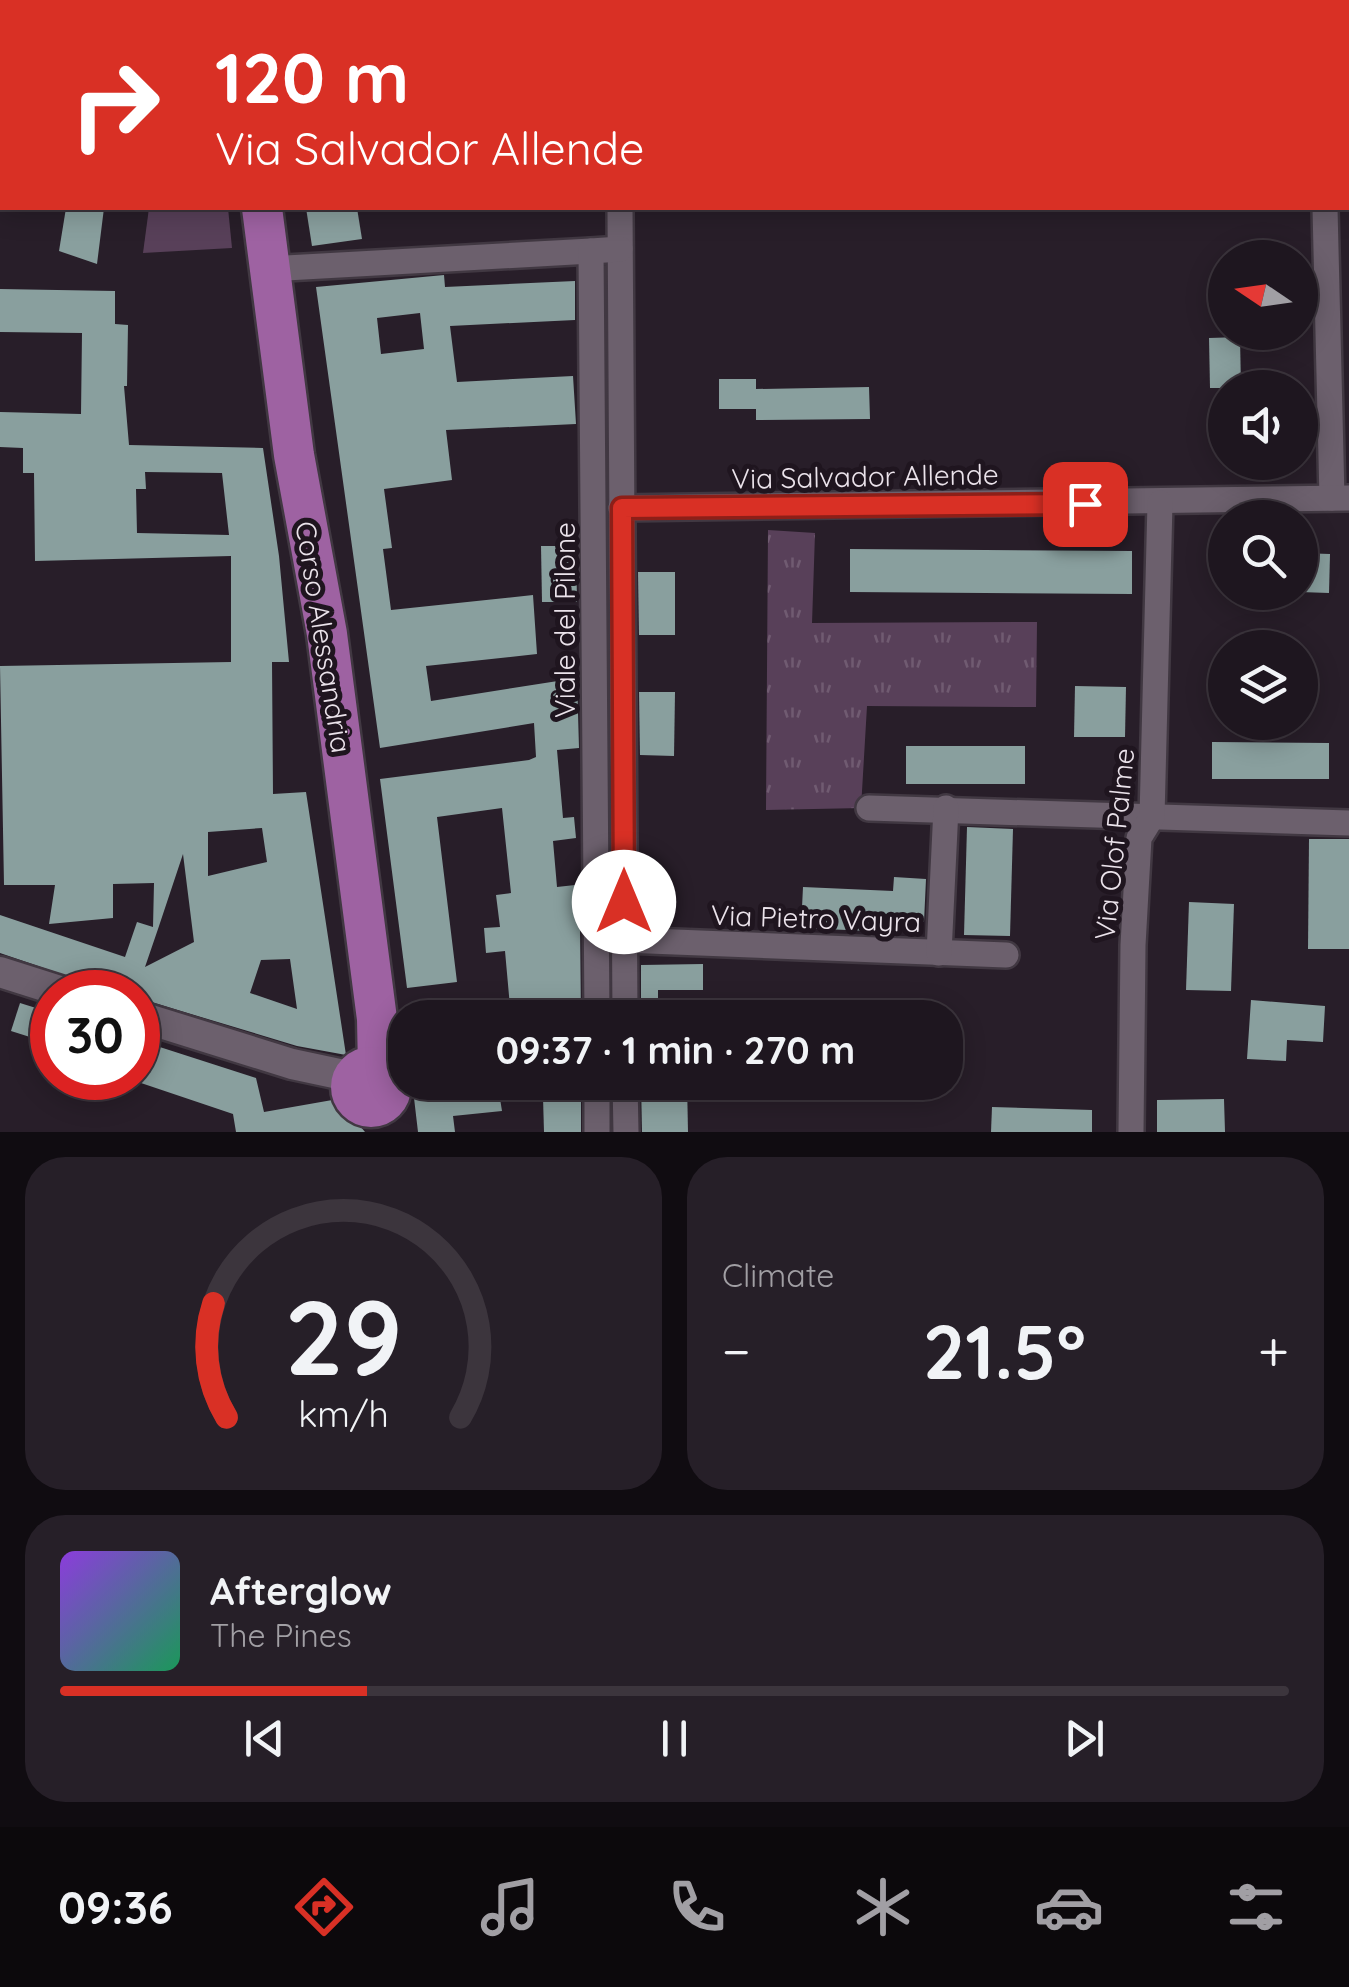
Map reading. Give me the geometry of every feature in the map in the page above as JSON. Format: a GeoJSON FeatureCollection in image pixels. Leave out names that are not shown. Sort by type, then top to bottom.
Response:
{"type":"FeatureCollection","features":[{"type":"Feature","properties":{"kind":"main road","name":"Corso Alessandria"},"geometry":{"type":"LineString","coordinates":[[262,210],[294,455],[327,634],[377,1020],[382,1092]]}},
{"type":"Feature","properties":{"kind":"street","name":"Viale del Pilone"},"geometry":{"type":"LineString","coordinates":[[620,210],[625,1000]]}},
{"type":"Feature","properties":{"kind":"street"},"geometry":{"type":"LineString","coordinates":[[1325,210],[1340,498]]}},
{"type":"Feature","properties":{"kind":"street"},"geometry":{"type":"LineString","coordinates":[[268,269],[620,250]]}},
{"type":"Feature","properties":{"kind":"street","name":"Viale del Pilone"},"geometry":{"type":"LineString","coordinates":[[592,251],[597,1000]]}},
{"type":"Feature","properties":{"kind":"street","name":"Via Salvador Allende"},"geometry":{"type":"LineString","coordinates":[[622,508],[1340,498]]}},
{"type":"Feature","properties":{"kind":"street","name":"Via Olof Palme"},"geometry":{"type":"LineString","coordinates":[[1131,1132],[1133,945],[1139,838],[1152,816],[1160,503]]}},
{"type":"Feature","properties":{"kind":"street"},"geometry":{"type":"LineString","coordinates":[[868,808],[1349,824]]}},
{"type":"Feature","properties":{"kind":"street"},"geometry":{"type":"LineString","coordinates":[[938,952],[946,808]]}},
{"type":"Feature","properties":{"kind":"street","name":"Via Pietro Vayra"},"geometry":{"type":"LineString","coordinates":[[624,940],[1006,955]]}},
{"type":"Feature","properties":{"kind":"street"},"geometry":{"type":"LineString","coordinates":[[4,979],[30,985]]}},
{"type":"Feature","properties":{"kind":"street"},"geometry":{"type":"LineString","coordinates":[[160,1023],[382,1092]]}},
{"type":"Feature","properties":{"kind":"street"},"geometry":{"type":"LineString","coordinates":[[597,1132],[598,1100]]}},
{"type":"Feature","properties":{"kind":"street"},"geometry":{"type":"LineString","coordinates":[[625,1100],[626,1132]]}},
{"type":"Feature","properties":{"kind":"green space"},"geometry":{"type":"Polygon","coordinates":[[[149,210],[228,210],[232,248],[143,253],[149,210]]]}},
{"type":"Feature","properties":{"kind":"green space"},"geometry":{"type":"Polygon","coordinates":[[[768,530],[815,533],[812,623],[1037,622],[1036,707],[867,706],[861,808],[766,810],[768,530]]]}},
{"type":"Feature","properties":{"kind":"building"},"geometry":{"type":"Polygon","coordinates":[[[66,210],[104,210],[97,264],[59,251],[66,210]]]}},
{"type":"Feature","properties":{"kind":"building"},"geometry":{"type":"Polygon","coordinates":[[[306,210],[357,210],[362,239],[312,246],[306,210]]]}},
{"type":"Feature","properties":{"kind":"building"},"geometry":{"type":"Polygon","coordinates":[[[444,275],[445,287],[575,281],[575,320],[450,326],[457,382],[573,376],[576,424],[446,430],[452,480],[384,489],[392,548],[383,549],[391,610],[533,595],[537,654],[426,666],[431,701],[577,678],[579,748],[557,750],[563,818],[574,817],[576,838],[553,841],[557,887],[575,885],[580,922],[581,1000],[509,1000],[505,951],[486,953],[484,928],[500,927],[496,895],[511,893],[502,808],[437,817],[457,982],[407,988],[380,779],[529,760],[536,757],[534,723],[380,748],[316,287],[444,275]],[[420,313],[377,318],[381,354],[424,349],[420,313]]]}},
{"type":"Feature","properties":{"kind":"building"},"geometry":{"type":"Polygon","coordinates":[[[0,289],[115,291],[115,324],[128,325],[124,386],[129,445],[263,448],[289,662],[272,662],[273,794],[306,792],[346,1055],[297,1046],[160,1005],[160,970],[50,970],[0,953],[0,915],[125,957],[137,922],[153,927],[154,883],[113,884],[113,918],[49,924],[55,885],[4,885],[0,666],[231,662],[231,556],[35,561],[34,473],[23,473],[23,448],[0,447],[0,412],[81,414],[82,333],[0,332],[0,289]],[[145,472],[146,489],[136,489],[137,533],[229,535],[222,473],[145,472]],[[262,828],[208,832],[208,876],[267,862],[262,828]],[[183,854],[145,967],[194,942],[183,854]],[[290,959],[261,960],[250,993],[297,1009],[290,959]]]}},
{"type":"Feature","properties":{"kind":"building"},"geometry":{"type":"Polygon","coordinates":[[[1209,350],[1240,350],[1241,370],[1210,370],[1209,350]]]}},
{"type":"Feature","properties":{"kind":"building"},"geometry":{"type":"Polygon","coordinates":[[[719,379],[756,379],[756,389],[869,387],[870,419],[756,420],[756,409],[719,409],[719,379]]]}},
{"type":"Feature","properties":{"kind":"building"},"geometry":{"type":"Polygon","coordinates":[[[541,546],[576,546],[577,602],[542,602],[541,546]]]}},
{"type":"Feature","properties":{"kind":"building"},"geometry":{"type":"Polygon","coordinates":[[[850,549],[1132,551],[1132,594],[850,592],[850,549]]]}},
{"type":"Feature","properties":{"kind":"building"},"geometry":{"type":"Polygon","coordinates":[[[1318,554],[1330,554],[1329,593],[1318,593],[1318,554]]]}},
{"type":"Feature","properties":{"kind":"building"},"geometry":{"type":"Polygon","coordinates":[[[638,572],[675,572],[675,635],[639,635],[638,572]]]}},
{"type":"Feature","properties":{"kind":"building"},"geometry":{"type":"Polygon","coordinates":[[[1075,686],[1126,687],[1125,737],[1074,737],[1075,686]]]}},
{"type":"Feature","properties":{"kind":"building"},"geometry":{"type":"Polygon","coordinates":[[[639,692],[675,692],[674,756],[640,755],[639,692]]]}},
{"type":"Feature","properties":{"kind":"building"},"geometry":{"type":"Polygon","coordinates":[[[1212,742],[1329,743],[1329,779],[1212,779],[1212,742]]]}},
{"type":"Feature","properties":{"kind":"building"},"geometry":{"type":"Polygon","coordinates":[[[906,746],[1025,746],[1025,784],[906,784],[906,746]]]}},
{"type":"Feature","properties":{"kind":"building"},"geometry":{"type":"Polygon","coordinates":[[[967,827],[1013,829],[1010,936],[964,935],[967,827]]]}},
{"type":"Feature","properties":{"kind":"building"},"geometry":{"type":"Polygon","coordinates":[[[1309,839],[1349,839],[1349,949],[1308,949],[1309,839]]]}},
{"type":"Feature","properties":{"kind":"building"},"geometry":{"type":"Polygon","coordinates":[[[894,877],[926,879],[924,922],[891,920],[892,932],[801,928],[803,887],[893,891],[894,877]]]}},
{"type":"Feature","properties":{"kind":"building"},"geometry":{"type":"Polygon","coordinates":[[[1189,902],[1234,904],[1231,991],[1186,990],[1189,902]]]}},
{"type":"Feature","properties":{"kind":"building"},"geometry":{"type":"Polygon","coordinates":[[[703,964],[703,990],[658,990],[658,1000],[641,1000],[641,965],[703,964]]]}},
{"type":"Feature","properties":{"kind":"building"},"geometry":{"type":"Polygon","coordinates":[[[1251,1000],[1325,1006],[1323,1042],[1287,1040],[1286,1061],[1247,1059],[1251,1000]]]}},
{"type":"Feature","properties":{"kind":"building"},"geometry":{"type":"Polygon","coordinates":[[[20,1003],[30,1006],[30,1037],[11,1031],[20,1003]]]}},
{"type":"Feature","properties":{"kind":"building"},"geometry":{"type":"Polygon","coordinates":[[[160,1047],[256,1078],[264,1112],[338,1099],[365,1132],[236,1132],[233,1114],[160,1089],[160,1047]]]}},
{"type":"Feature","properties":{"kind":"building"},"geometry":{"type":"Polygon","coordinates":[[[1224,1099],[1225,1132],[1157,1132],[1157,1100],[1224,1099]]]}},
{"type":"Feature","properties":{"kind":"building"},"geometry":{"type":"Polygon","coordinates":[[[414,1100],[500,1100],[502,1111],[453,1116],[455,1132],[418,1132],[414,1100]]]}},
{"type":"Feature","properties":{"kind":"building"},"geometry":{"type":"Polygon","coordinates":[[[543,1100],[581,1100],[581,1132],[544,1132],[543,1100]]]}},
{"type":"Feature","properties":{"kind":"building"},"geometry":{"type":"Polygon","coordinates":[[[641,1100],[687,1100],[688,1132],[642,1132],[641,1100]]]}},
{"type":"Feature","properties":{"kind":"building"},"geometry":{"type":"Polygon","coordinates":[[[992,1107],[1092,1110],[1092,1132],[991,1132],[992,1107]]]}},
{"type":"Feature","properties":{"kind":"route"},"geometry":{"type":"LineString","coordinates":[[624,902],[622,508],[1085,504]]}}]}
